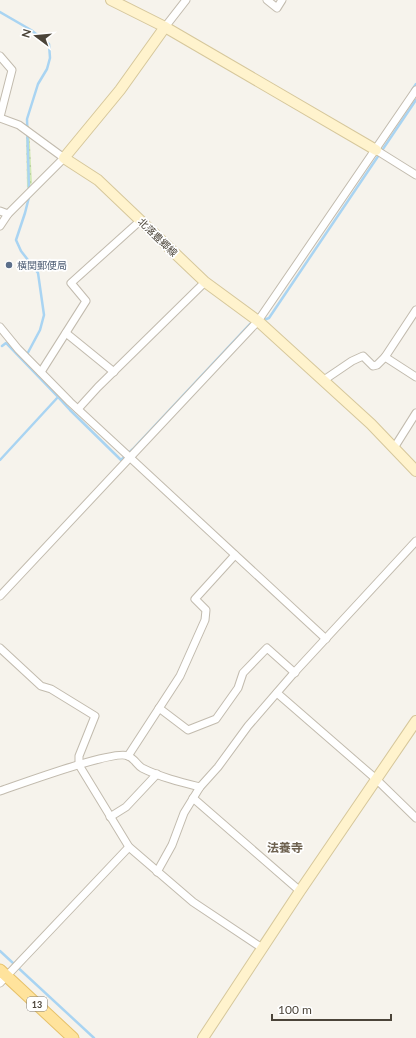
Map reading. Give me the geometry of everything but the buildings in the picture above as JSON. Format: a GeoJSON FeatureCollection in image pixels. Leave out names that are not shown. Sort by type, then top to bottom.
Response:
{"type":"FeatureCollection","features":[{"type":"Feature","properties":{"kind":"main road"},"geometry":{"type":"LineString","coordinates":[[111,0],[165,27],[376,150]]}},
{"type":"Feature","properties":{"kind":"main road"},"geometry":{"type":"LineString","coordinates":[[64,158],[120,90],[165,27]]}},
{"type":"Feature","properties":{"kind":"main road","name":"北落豊郷線"},"geometry":{"type":"LineString","coordinates":[[64,158],[98,180],[205,282],[258,321],[371,424],[416,471]]}},
{"type":"Feature","properties":{"kind":"main road"},"geometry":{"type":"LineString","coordinates":[[203,1038],[300,891],[416,721]]}},
{"type":"Feature","properties":{"kind":"main road","name":"13"},"geometry":{"type":"LineString","coordinates":[[2,976],[73,1038]]}},
{"type":"Feature","properties":{"kind":"street"},"geometry":{"type":"LineString","coordinates":[[165,27],[186,0]]}},
{"type":"Feature","properties":{"kind":"street"},"geometry":{"type":"LineString","coordinates":[[266,0],[278,8],[282,0]]}},
{"type":"Feature","properties":{"kind":"street"},"geometry":{"type":"LineString","coordinates":[[0,56],[12,70],[0,118],[19,125],[64,158],[8,214],[0,226]]}},
{"type":"Feature","properties":{"kind":"street"},"geometry":{"type":"LineString","coordinates":[[0,596],[258,321],[416,90]]}},
{"type":"Feature","properties":{"kind":"street"},"geometry":{"type":"LineString","coordinates":[[376,150],[416,176]]}},
{"type":"Feature","properties":{"kind":"street"},"geometry":{"type":"LineString","coordinates":[[0,211],[8,214]]}},
{"type":"Feature","properties":{"kind":"street"},"geometry":{"type":"LineString","coordinates":[[41,372],[86,300],[71,283],[141,220]]}},
{"type":"Feature","properties":{"kind":"street"},"geometry":{"type":"LineString","coordinates":[[78,409],[205,282]]}},
{"type":"Feature","properties":{"kind":"street"},"geometry":{"type":"LineString","coordinates":[[324,380],[352,360],[363,356],[373,366],[377,366],[386,357],[416,310]]}},
{"type":"Feature","properties":{"kind":"street"},"geometry":{"type":"LineString","coordinates":[[0,327],[2,336],[78,409],[326,640]]}},
{"type":"Feature","properties":{"kind":"street"},"geometry":{"type":"LineString","coordinates":[[66,332],[114,372]]}},
{"type":"Feature","properties":{"kind":"street"},"geometry":{"type":"LineString","coordinates":[[386,357],[416,377]]}},
{"type":"Feature","properties":{"kind":"street"},"geometry":{"type":"LineString","coordinates":[[394,448],[416,413]]}},
{"type":"Feature","properties":{"kind":"street"},"geometry":{"type":"LineString","coordinates":[[157,872],[172,845],[184,814],[200,787],[218,768],[248,726],[416,541]]}},
{"type":"Feature","properties":{"kind":"street"},"geometry":{"type":"LineString","coordinates":[[128,756],[180,676],[206,620],[206,610],[195,599],[235,555]]}},
{"type":"Feature","properties":{"kind":"street"},"geometry":{"type":"LineString","coordinates":[[0,648],[41,686],[51,689],[95,716],[79,756],[79,765],[129,847],[193,902],[262,948]]}},
{"type":"Feature","properties":{"kind":"street"},"geometry":{"type":"LineString","coordinates":[[159,708],[188,730],[216,719],[238,688],[243,674],[266,648],[295,673]]}},
{"type":"Feature","properties":{"kind":"street"},"geometry":{"type":"LineString","coordinates":[[277,693],[376,779],[416,818]]}},
{"type":"Feature","properties":{"kind":"street"},"geometry":{"type":"LineString","coordinates":[[0,791],[79,765],[116,755],[128,756],[140,767],[157,774],[200,787]]}},
{"type":"Feature","properties":{"kind":"street"},"geometry":{"type":"LineString","coordinates":[[110,817],[126,807],[157,774]]}},
{"type":"Feature","properties":{"kind":"street"},"geometry":{"type":"LineString","coordinates":[[194,798],[300,891]]}},
{"type":"Feature","properties":{"kind":"street"},"geometry":{"type":"LineString","coordinates":[[2,976],[129,847]]}},
{"type":"Feature","properties":{"kind":"green space"},"geometry":{"type":"Polygon","coordinates":[[[26,125],[29,126],[32,183],[27,188],[26,125]]]}},
{"type":"Feature","properties":{"kind":"waterway"},"geometry":{"type":"LineString","coordinates":[[0,12],[31,30],[49,44],[50,58],[47,69],[38,84],[27,119],[29,190]]}},
{"type":"Feature","properties":{"kind":"waterway"},"geometry":{"type":"LineString","coordinates":[[412,90],[416,84]]}},
{"type":"Feature","properties":{"kind":"waterway"},"geometry":{"type":"LineString","coordinates":[[261,321],[269,318],[416,100]]}},
{"type":"Feature","properties":{"kind":"waterway"},"geometry":{"type":"LineString","coordinates":[[24,360],[40,330],[44,315],[38,273],[21,251],[16,240],[29,197]]}},
{"type":"Feature","properties":{"kind":"waterway"},"geometry":{"type":"LineString","coordinates":[[58,397],[121,460],[250,324],[254,323]]}},
{"type":"Feature","properties":{"kind":"waterway"},"geometry":{"type":"LineString","coordinates":[[0,460],[58,397],[6,343],[2,346]]}},
{"type":"Feature","properties":{"kind":"waterway"},"geometry":{"type":"LineString","coordinates":[[0,951],[94,1038]]}},
{"type":"Feature","properties":{"kind":"place","name":"横関郵便局"},"geometry":{"type":"Point","coordinates":[9,265]}},
{"type":"Feature","properties":{"kind":"district","name":"法養寺"},"geometry":{"type":"Point","coordinates":[285,847]}}]}
